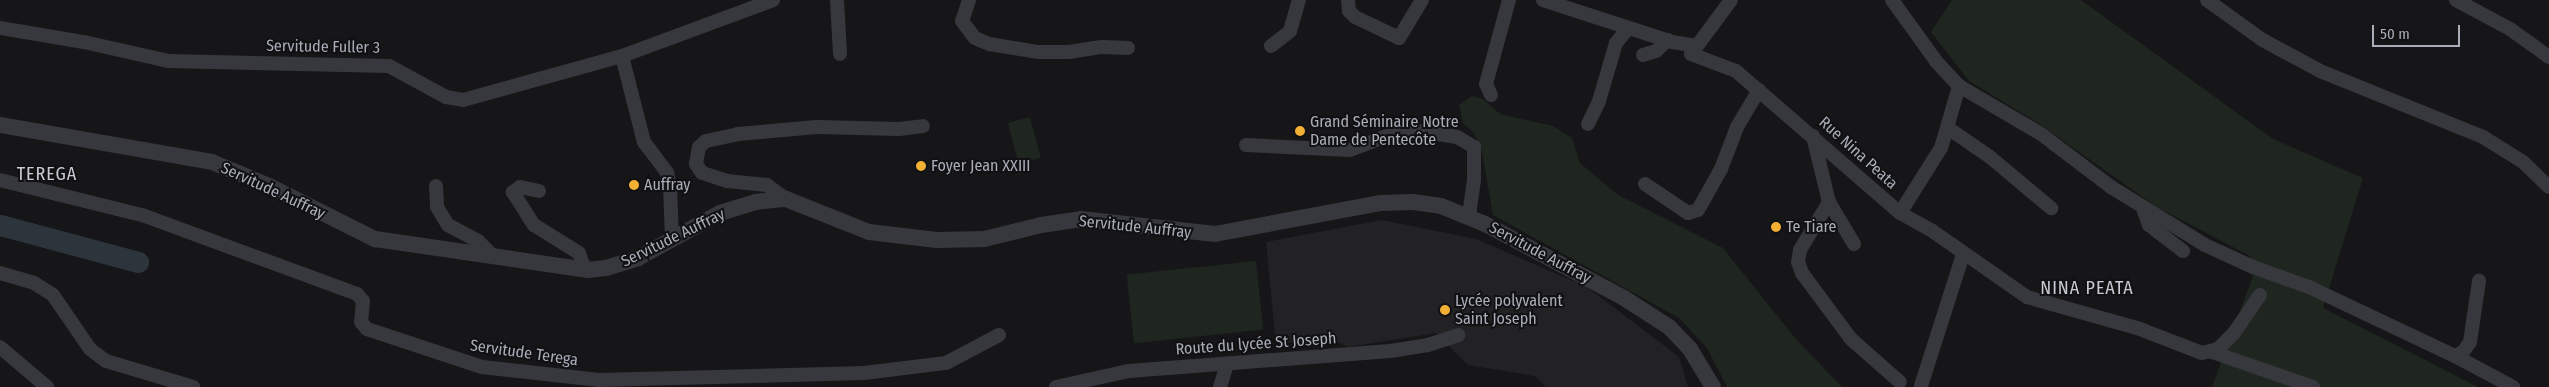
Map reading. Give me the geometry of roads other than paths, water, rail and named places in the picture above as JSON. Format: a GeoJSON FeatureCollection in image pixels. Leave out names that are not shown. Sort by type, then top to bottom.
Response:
{"type":"FeatureCollection","features":[{"type":"Feature","properties":{"kind":"street","name":"Servitude Fuller 3"},"geometry":{"type":"LineString","coordinates":[[0,28],[84,42],[168,62],[390,66],[459,100],[622,56],[773,0]]}},
{"type":"Feature","properties":{"kind":"street"},"geometry":{"type":"LineString","coordinates":[[837,0],[840,54]]}},
{"type":"Feature","properties":{"kind":"street"},"geometry":{"type":"LineString","coordinates":[[969,0],[962,21],[975,38],[989,44],[1038,52],[1069,52],[1102,47],[1128,48]]}},
{"type":"Feature","properties":{"kind":"street"},"geometry":{"type":"LineString","coordinates":[[1271,46],[1290,30],[1299,0]]}},
{"type":"Feature","properties":{"kind":"street"},"geometry":{"type":"LineString","coordinates":[[1348,0],[1349,11],[1355,17],[1400,38],[1422,0]]}},
{"type":"Feature","properties":{"kind":"street"},"geometry":{"type":"LineString","coordinates":[[1491,94],[1486,84],[1509,0]]}},
{"type":"Feature","properties":{"kind":"street"},"geometry":{"type":"LineString","coordinates":[[1542,0],[1588,12],[1628,28],[1668,40],[1697,46],[1731,0]]}},
{"type":"Feature","properties":{"kind":"street"},"geometry":{"type":"LineString","coordinates":[[1892,0],[1936,61],[1959,86],[2041,134],[2143,208],[2228,257],[2309,287],[2455,356],[2513,387]]}},
{"type":"Feature","properties":{"kind":"street"},"geometry":{"type":"LineString","coordinates":[[2207,0],[2261,39],[2320,71],[2483,137],[2523,162],[2549,187]]}},
{"type":"Feature","properties":{"kind":"street"},"geometry":{"type":"LineString","coordinates":[[2456,0],[2510,29],[2549,57]]}},
{"type":"Feature","properties":{"kind":"street"},"geometry":{"type":"LineString","coordinates":[[1588,124],[1599,101],[1616,43],[1628,28]]}},
{"type":"Feature","properties":{"kind":"street"},"geometry":{"type":"LineString","coordinates":[[1643,55],[1656,50],[1668,40]]}},
{"type":"Feature","properties":{"kind":"street","name":"Rue Nina Peata"},"geometry":{"type":"LineString","coordinates":[[1697,46],[1691,54],[1736,71],[1813,136],[1866,187],[1900,213],[1941,148],[1959,86]]}},
{"type":"Feature","properties":{"kind":"street"},"geometry":{"type":"LineString","coordinates":[[622,56],[644,142],[667,173],[670,185],[672,239]]}},
{"type":"Feature","properties":{"kind":"street"},"geometry":{"type":"LineString","coordinates":[[1645,184],[1688,214],[1698,210],[1720,169],[1737,127],[1759,90]]}},
{"type":"Feature","properties":{"kind":"street","name":"Servitude Auffray"},"geometry":{"type":"LineString","coordinates":[[0,125],[212,162],[252,178],[374,239],[491,254],[584,270],[626,263],[720,213],[755,202],[786,199],[869,232],[937,240],[984,239],[1041,225],[1081,220],[1215,234],[1381,202],[1413,202],[1441,206],[1469,217],[1624,298],[1669,327],[1690,349],[1712,387]]}},
{"type":"Feature","properties":{"kind":"street"},"geometry":{"type":"LineString","coordinates":[[786,199],[767,185],[727,181],[702,173],[696,164],[699,147],[706,141],[738,134],[817,127],[899,129],[923,126]]}},
{"type":"Feature","properties":{"kind":"street"},"geometry":{"type":"LineString","coordinates":[[1948,128],[1990,157],[2051,208]]}},
{"type":"Feature","properties":{"kind":"street"},"geometry":{"type":"LineString","coordinates":[[1246,144],[1350,150],[1405,129],[1457,137],[1474,147],[1474,180],[1469,217]]}},
{"type":"Feature","properties":{"kind":"street"},"geometry":{"type":"LineString","coordinates":[[1813,136],[1829,202],[1854,244]]}},
{"type":"Feature","properties":{"kind":"street","name":"Servitude Terega"},"geometry":{"type":"LineString","coordinates":[[0,180],[145,216],[357,294],[363,301],[362,322],[366,329],[482,367],[599,380],[864,373],[946,363],[999,335]]}},
{"type":"Feature","properties":{"kind":"street"},"geometry":{"type":"LineString","coordinates":[[436,186],[437,207],[448,225],[478,241],[491,254]]}},
{"type":"Feature","properties":{"kind":"street"},"geometry":{"type":"LineString","coordinates":[[539,191],[520,187],[513,192],[534,225],[579,252],[584,270]]}},
{"type":"Feature","properties":{"kind":"street"},"geometry":{"type":"LineString","coordinates":[[1829,202],[1800,250],[1798,262],[1802,273],[1851,339],[1900,382]]}},
{"type":"Feature","properties":{"kind":"street"},"geometry":{"type":"LineString","coordinates":[[2143,208],[2149,225],[2183,251]]}},
{"type":"Feature","properties":{"kind":"street"},"geometry":{"type":"LineString","coordinates":[[1900,213],[2027,297],[2132,327],[2202,353],[2212,352],[2313,387]]}},
{"type":"Feature","properties":{"kind":"street"},"geometry":{"type":"LineString","coordinates":[[1921,386],[1963,254]]}},
{"type":"Feature","properties":{"kind":"street"},"geometry":{"type":"LineString","coordinates":[[0,273],[34,283],[52,295],[91,350],[106,361],[193,387]]}},
{"type":"Feature","properties":{"kind":"street"},"geometry":{"type":"LineString","coordinates":[[2455,356],[2463,352],[2470,342],[2479,281]]}},
{"type":"Feature","properties":{"kind":"street"},"geometry":{"type":"LineString","coordinates":[[2212,352],[2234,333],[2260,295]]}},
{"type":"Feature","properties":{"kind":"street","name":"Route du lycée St Joseph"},"geometry":{"type":"LineString","coordinates":[[1056,387],[1106,374],[1390,351],[1428,345],[1458,335]]}},
{"type":"Feature","properties":{"kind":"street"},"geometry":{"type":"LineString","coordinates":[[0,347],[47,387]]}},
{"type":"Feature","properties":{"kind":"street"},"geometry":{"type":"LineString","coordinates":[[1220,387],[1227,364]]}},
{"type":"Feature","properties":{"kind":"waterway"},"geometry":{"type":"LineString","coordinates":[[0,225],[138,262]]}},
{"type":"Feature","properties":{"kind":"place","name":"Grand Séminaire Notre Dame de Pentecôte"},"geometry":{"type":"Point","coordinates":[1300,131]}},
{"type":"Feature","properties":{"kind":"place","name":"Foyer Jean XXIII"},"geometry":{"type":"Point","coordinates":[921,166]}},
{"type":"Feature","properties":{"kind":"place","name":"Auffray"},"geometry":{"type":"Point","coordinates":[634,185]}},
{"type":"Feature","properties":{"kind":"place","name":"Te Tiare"},"geometry":{"type":"Point","coordinates":[1776,227]}},
{"type":"Feature","properties":{"kind":"place","name":"Lycée polyvalent Saint Joseph"},"geometry":{"type":"Point","coordinates":[1445,310]}},
{"type":"Feature","properties":{"kind":"district","name":"TEREGA"},"geometry":{"type":"Point","coordinates":[47,174]}},
{"type":"Feature","properties":{"kind":"district","name":"NINA PEATA"},"geometry":{"type":"Point","coordinates":[2087,288]}}]}
